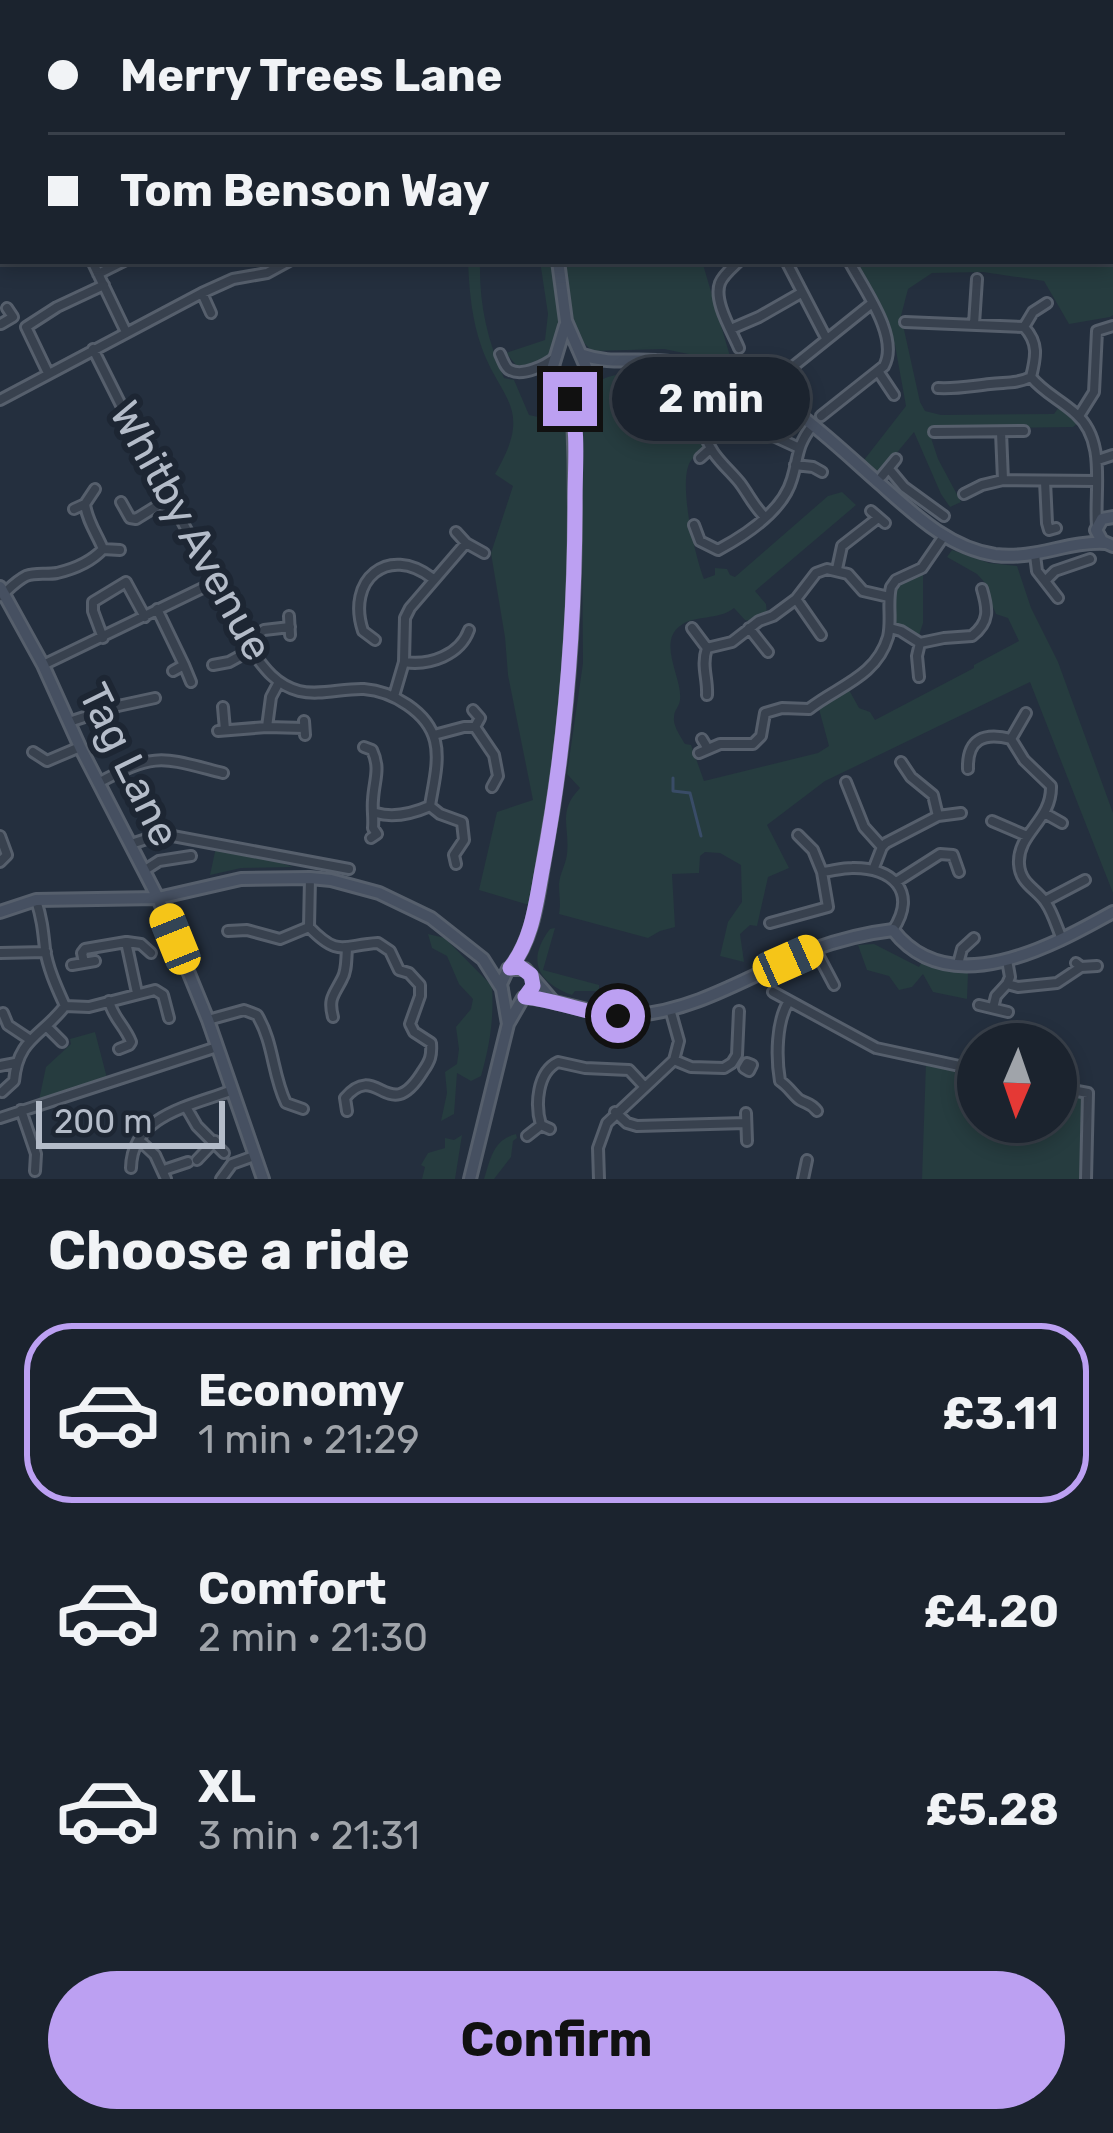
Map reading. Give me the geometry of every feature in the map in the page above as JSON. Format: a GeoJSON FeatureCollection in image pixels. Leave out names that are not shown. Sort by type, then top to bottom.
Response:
{"type":"FeatureCollection","features":[{"type":"Feature","properties":{"kind":"main road"},"geometry":{"type":"LineString","coordinates":[[470,1179],[508,1024],[533,986],[527,942],[561,762],[571,662],[573,411],[586,362],[566,321],[558,264]]}},
{"type":"Feature","properties":{"kind":"main road"},"geometry":{"type":"LineString","coordinates":[[566,321],[554,370],[573,411]]}},
{"type":"Feature","properties":{"kind":"main road"},"geometry":{"type":"LineString","coordinates":[[557,356],[571,350],[611,362],[661,361],[743,381],[816,421],[928,525],[984,553],[1035,555],[1076,544],[1110,544]]}},
{"type":"Feature","properties":{"kind":"main road"},"geometry":{"type":"LineString","coordinates":[[560,379],[571,382],[611,362]]}},
{"type":"Feature","properties":{"kind":"main road"},"geometry":{"type":"LineString","coordinates":[[1076,544],[1102,519],[1112,517]]}},
{"type":"Feature","properties":{"kind":"main road"},"geometry":{"type":"LineString","coordinates":[[1097,526],[1097,534],[1110,544]]}},
{"type":"Feature","properties":{"kind":"main road","name":"Tag Lane"},"geometry":{"type":"LineString","coordinates":[[1,593],[43,664],[158,898],[208,1020],[263,1179]]}},
{"type":"Feature","properties":{"kind":"main road"},"geometry":{"type":"LineString","coordinates":[[0,912],[36,900],[158,898],[241,879],[310,878],[347,884],[392,898],[445,927],[483,959],[512,998],[552,1000],[606,1015],[670,1010],[815,949],[893,930],[922,955],[974,966],[1062,940],[1113,912]]}},
{"type":"Feature","properties":{"kind":"main road"},"geometry":{"type":"LineString","coordinates":[[508,1024],[502,978],[527,942]]}},
{"type":"Feature","properties":{"kind":"main road"},"geometry":{"type":"LineString","coordinates":[[483,959],[509,969],[520,967],[552,1000]]}},
{"type":"Feature","properties":{"kind":"street"},"geometry":{"type":"LineString","coordinates":[[93,264],[126,332]]}},
{"type":"Feature","properties":{"kind":"street"},"geometry":{"type":"LineString","coordinates":[[98,274],[118,264]]}},
{"type":"Feature","properties":{"kind":"street"},"geometry":{"type":"LineString","coordinates":[[0,400],[202,293],[284,264]]}},
{"type":"Feature","properties":{"kind":"street"},"geometry":{"type":"LineString","coordinates":[[736,264],[718,289],[740,348]]}},
{"type":"Feature","properties":{"kind":"street"},"geometry":{"type":"LineString","coordinates":[[787,264],[826,338]]}},
{"type":"Feature","properties":{"kind":"street"},"geometry":{"type":"LineString","coordinates":[[718,550],[765,518],[787,492],[797,447],[816,421],[890,356],[889,340],[850,264]]}},
{"type":"Feature","properties":{"kind":"street"},"geometry":{"type":"LineString","coordinates":[[974,324],[977,279]]}},
{"type":"Feature","properties":{"kind":"street"},"geometry":{"type":"LineString","coordinates":[[26,327],[104,285]]}},
{"type":"Feature","properties":{"kind":"street"},"geometry":{"type":"LineString","coordinates":[[202,293],[211,313]]}},
{"type":"Feature","properties":{"kind":"street"},"geometry":{"type":"LineString","coordinates":[[731,329],[801,293]]}},
{"type":"Feature","properties":{"kind":"street"},"geometry":{"type":"LineString","coordinates":[[1024,327],[1033,312],[1047,303]]}},
{"type":"Feature","properties":{"kind":"street"},"geometry":{"type":"LineString","coordinates":[[768,394],[780,377],[871,304]]}},
{"type":"Feature","properties":{"kind":"street"},"geometry":{"type":"LineString","coordinates":[[1,324],[10,313],[17,324],[26,327],[48,373]]}},
{"type":"Feature","properties":{"kind":"street"},"geometry":{"type":"LineString","coordinates":[[905,322],[1024,327],[1034,337],[1031,377]]}},
{"type":"Feature","properties":{"kind":"street"},"geometry":{"type":"LineString","coordinates":[[1079,416],[1094,392],[1097,332],[1113,326]]}},
{"type":"Feature","properties":{"kind":"street","name":"Whitby Avenue"},"geometry":{"type":"LineString","coordinates":[[93,349],[265,670],[279,682],[308,693],[366,689],[394,696]]}},
{"type":"Feature","properties":{"kind":"street"},"geometry":{"type":"LineString","coordinates":[[500,354],[508,370],[532,369],[560,379]]}},
{"type":"Feature","properties":{"kind":"street"},"geometry":{"type":"LineString","coordinates":[[532,369],[557,356]]}},
{"type":"Feature","properties":{"kind":"street"},"geometry":{"type":"LineString","coordinates":[[878,370],[894,395]]}},
{"type":"Feature","properties":{"kind":"street"},"geometry":{"type":"LineString","coordinates":[[1031,377],[1041,390],[1079,416],[1098,460],[1097,526]]}},
{"type":"Feature","properties":{"kind":"street"},"geometry":{"type":"LineString","coordinates":[[938,388],[973,389],[1031,377]]}},
{"type":"Feature","properties":{"kind":"street"},"geometry":{"type":"LineString","coordinates":[[934,432],[1024,431]]}},
{"type":"Feature","properties":{"kind":"street"},"geometry":{"type":"LineString","coordinates":[[705,432],[710,449],[765,518]]}},
{"type":"Feature","properties":{"kind":"street"},"geometry":{"type":"LineString","coordinates":[[1001,432],[1003,480]]}},
{"type":"Feature","properties":{"kind":"street"},"geometry":{"type":"LineString","coordinates":[[771,435],[797,447]]}},
{"type":"Feature","properties":{"kind":"street"},"geometry":{"type":"LineString","coordinates":[[700,458],[710,449]]}},
{"type":"Feature","properties":{"kind":"street"},"geometry":{"type":"LineString","coordinates":[[1098,460],[1113,454]]}},
{"type":"Feature","properties":{"kind":"street"},"geometry":{"type":"LineString","coordinates":[[896,459],[886,472],[941,514],[928,525]]}},
{"type":"Feature","properties":{"kind":"street"},"geometry":{"type":"LineString","coordinates":[[795,465],[822,472]]}},
{"type":"Feature","properties":{"kind":"street"},"geometry":{"type":"LineString","coordinates":[[964,494],[1003,480],[1096,481]]}},
{"type":"Feature","properties":{"kind":"street"},"geometry":{"type":"LineString","coordinates":[[1045,481],[1047,523],[1049,530],[1056,528]]}},
{"type":"Feature","properties":{"kind":"street"},"geometry":{"type":"LineString","coordinates":[[95,489],[86,504],[87,518],[103,549]]}},
{"type":"Feature","properties":{"kind":"street"},"geometry":{"type":"LineString","coordinates":[[121,502],[130,518],[136,519],[170,498]]}},
{"type":"Feature","properties":{"kind":"street"},"geometry":{"type":"LineString","coordinates":[[1096,501],[1112,517]]}},
{"type":"Feature","properties":{"kind":"street"},"geometry":{"type":"LineString","coordinates":[[74,509],[86,504]]}},
{"type":"Feature","properties":{"kind":"street"},"geometry":{"type":"LineString","coordinates":[[837,569],[842,546],[878,517]]}},
{"type":"Feature","properties":{"kind":"street"},"geometry":{"type":"LineString","coordinates":[[694,525],[700,541],[718,550]]}},
{"type":"Feature","properties":{"kind":"street"},"geometry":{"type":"LineString","coordinates":[[456,532],[484,553]]}},
{"type":"Feature","properties":{"kind":"street"},"geometry":{"type":"LineString","coordinates":[[702,739],[703,751],[720,744],[753,744],[759,741],[765,713],[812,707],[869,670],[890,628],[889,597],[896,580],[922,568],[944,536]]}},
{"type":"Feature","properties":{"kind":"street"},"geometry":{"type":"LineString","coordinates":[[430,806],[434,735],[417,713],[394,696],[404,662],[405,618],[432,579],[466,543]]}},
{"type":"Feature","properties":{"kind":"street"},"geometry":{"type":"LineString","coordinates":[[1,593],[32,574],[61,572],[103,549],[120,550]]}},
{"type":"Feature","properties":{"kind":"street"},"geometry":{"type":"LineString","coordinates":[[718,550],[719,562]]}},
{"type":"Feature","properties":{"kind":"street"},"geometry":{"type":"LineString","coordinates":[[1035,555],[1037,571],[1058,598]]}},
{"type":"Feature","properties":{"kind":"street"},"geometry":{"type":"LineString","coordinates":[[1046,580],[1055,571],[1090,560]]}},
{"type":"Feature","properties":{"kind":"street"},"geometry":{"type":"LineString","coordinates":[[375,640],[360,634],[358,597],[368,577],[398,565],[419,568],[432,579]]}},
{"type":"Feature","properties":{"kind":"street"},"geometry":{"type":"LineString","coordinates":[[707,649],[732,643],[773,616],[796,599],[815,573],[827,568],[848,574],[863,591],[889,597]]}},
{"type":"Feature","properties":{"kind":"street"},"geometry":{"type":"LineString","coordinates":[[103,638],[93,602],[126,582],[145,617]]}},
{"type":"Feature","properties":{"kind":"street"},"geometry":{"type":"LineString","coordinates":[[43,664],[215,582]]}},
{"type":"Feature","properties":{"kind":"street"},"geometry":{"type":"LineString","coordinates":[[890,628],[920,644],[972,636],[987,616],[982,589]]}},
{"type":"Feature","properties":{"kind":"street"},"geometry":{"type":"LineString","coordinates":[[796,599],[820,628]]}},
{"type":"Feature","properties":{"kind":"street"},"geometry":{"type":"LineString","coordinates":[[157,610],[191,682]]}},
{"type":"Feature","properties":{"kind":"street"},"geometry":{"type":"LineString","coordinates":[[213,665],[229,662],[264,630],[290,631],[290,616]]}},
{"type":"Feature","properties":{"kind":"street"},"geometry":{"type":"LineString","coordinates":[[987,616],[999,619]]}},
{"type":"Feature","properties":{"kind":"street"},"geometry":{"type":"LineString","coordinates":[[692,628],[707,649]]}},
{"type":"Feature","properties":{"kind":"street"},"geometry":{"type":"LineString","coordinates":[[749,628],[768,652]]}},
{"type":"Feature","properties":{"kind":"street"},"geometry":{"type":"LineString","coordinates":[[404,662],[432,660],[460,648],[467,635],[476,648]]}},
{"type":"Feature","properties":{"kind":"street"},"geometry":{"type":"LineString","coordinates":[[919,677],[920,644]]}},
{"type":"Feature","properties":{"kind":"street"},"geometry":{"type":"LineString","coordinates":[[707,649],[702,661],[710,689]]}},
{"type":"Feature","properties":{"kind":"street"},"geometry":{"type":"LineString","coordinates":[[173,670],[184,665]]}},
{"type":"Feature","properties":{"kind":"street"},"geometry":{"type":"LineString","coordinates":[[267,727],[271,697],[279,682]]}},
{"type":"Feature","properties":{"kind":"street"},"geometry":{"type":"LineString","coordinates":[[69,722],[155,698]]}},
{"type":"Feature","properties":{"kind":"street"},"geometry":{"type":"LineString","coordinates":[[223,707],[221,731],[304,728]]}},
{"type":"Feature","properties":{"kind":"street"},"geometry":{"type":"LineString","coordinates":[[812,707],[818,718]]}},
{"type":"Feature","properties":{"kind":"street"},"geometry":{"type":"LineString","coordinates":[[434,735],[491,713]]}},
{"type":"Feature","properties":{"kind":"street"},"geometry":{"type":"LineString","coordinates":[[1011,739],[1026,713]]}},
{"type":"Feature","properties":{"kind":"street"},"geometry":{"type":"LineString","coordinates":[[476,718],[502,777],[492,787]]}},
{"type":"Feature","properties":{"kind":"street"},"geometry":{"type":"LineString","coordinates":[[968,769],[967,753],[975,742],[996,735],[1011,739],[1024,760],[1051,786],[1052,800],[1027,836],[1018,863],[1026,885],[1046,901],[1062,940]]}},
{"type":"Feature","properties":{"kind":"street"},"geometry":{"type":"LineString","coordinates":[[372,746],[378,772],[372,805],[377,837]]}},
{"type":"Feature","properties":{"kind":"street"},"geometry":{"type":"LineString","coordinates":[[33,752],[47,761],[80,747]]}},
{"type":"Feature","properties":{"kind":"street"},"geometry":{"type":"LineString","coordinates":[[98,783],[138,763],[165,758],[223,773]]}},
{"type":"Feature","properties":{"kind":"street"},"geometry":{"type":"LineString","coordinates":[[902,762],[911,777],[933,795],[938,816]]}},
{"type":"Feature","properties":{"kind":"street"},"geometry":{"type":"LineString","coordinates":[[846,782],[864,827],[882,847]]}},
{"type":"Feature","properties":{"kind":"street"},"geometry":{"type":"LineString","coordinates":[[376,813],[390,815],[430,806]]}},
{"type":"Feature","properties":{"kind":"street"},"geometry":{"type":"LineString","coordinates":[[430,806],[462,823],[464,840],[451,858]]}},
{"type":"Feature","properties":{"kind":"street"},"geometry":{"type":"LineString","coordinates":[[874,869],[882,847],[938,816],[961,813]]}},
{"type":"Feature","properties":{"kind":"street"},"geometry":{"type":"LineString","coordinates":[[1046,814],[1062,823]]}},
{"type":"Feature","properties":{"kind":"street"},"geometry":{"type":"LineString","coordinates":[[992,821],[1027,836]]}},
{"type":"Feature","properties":{"kind":"street"},"geometry":{"type":"LineString","coordinates":[[130,844],[162,834],[349,869]]}},
{"type":"Feature","properties":{"kind":"street"},"geometry":{"type":"LineString","coordinates":[[770,923],[828,907],[813,850],[798,835]]}},
{"type":"Feature","properties":{"kind":"street"},"geometry":{"type":"LineString","coordinates":[[0,836],[8,854],[0,862]]}},
{"type":"Feature","properties":{"kind":"street"},"geometry":{"type":"LineString","coordinates":[[896,882],[940,854],[953,855],[959,872]]}},
{"type":"Feature","properties":{"kind":"street"},"geometry":{"type":"LineString","coordinates":[[145,871],[159,861],[191,856]]}},
{"type":"Feature","properties":{"kind":"street"},"geometry":{"type":"LineString","coordinates":[[822,872],[874,869],[896,882],[902,891],[903,912],[893,930]]}},
{"type":"Feature","properties":{"kind":"street"},"geometry":{"type":"LineString","coordinates":[[310,878],[309,927],[324,943],[346,949],[378,943],[390,951],[399,970],[420,985],[410,1024],[431,1043],[432,1053],[411,1091],[400,1096],[364,1084],[345,1098],[347,1111]]}},
{"type":"Feature","properties":{"kind":"street"},"geometry":{"type":"LineString","coordinates":[[1046,901],[1085,880]]}},
{"type":"Feature","properties":{"kind":"street"},"geometry":{"type":"LineString","coordinates":[[36,900],[45,927],[46,952],[65,1006]]}},
{"type":"Feature","properties":{"kind":"street"},"geometry":{"type":"LineString","coordinates":[[229,932],[247,930],[280,939],[309,927]]}},
{"type":"Feature","properties":{"kind":"street"},"geometry":{"type":"LineString","coordinates":[[958,965],[962,949],[974,938]]}},
{"type":"Feature","properties":{"kind":"street"},"geometry":{"type":"LineString","coordinates":[[72,965],[89,962],[82,953],[86,949],[126,942],[141,944],[152,953]]}},
{"type":"Feature","properties":{"kind":"street"},"geometry":{"type":"LineString","coordinates":[[126,942],[137,993]]}},
{"type":"Feature","properties":{"kind":"street"},"geometry":{"type":"LineString","coordinates":[[333,1016],[330,1003],[344,976],[346,949]]}},
{"type":"Feature","properties":{"kind":"street"},"geometry":{"type":"LineString","coordinates":[[815,949],[834,985]]}},
{"type":"Feature","properties":{"kind":"street"},"geometry":{"type":"LineString","coordinates":[[0,953],[46,952]]}},
{"type":"Feature","properties":{"kind":"street"},"geometry":{"type":"LineString","coordinates":[[993,1008],[1010,977],[1007,960]]}},
{"type":"Feature","properties":{"kind":"street"},"geometry":{"type":"LineString","coordinates":[[1007,984],[1057,983],[1078,965],[1097,966]]}},
{"type":"Feature","properties":{"kind":"street"},"geometry":{"type":"LineString","coordinates":[[65,1006],[89,1006],[155,990],[161,992],[170,1018]]}},
{"type":"Feature","properties":{"kind":"street"},"geometry":{"type":"LineString","coordinates":[[773,992],[876,1048],[957,1065]]}},
{"type":"Feature","properties":{"kind":"street"},"geometry":{"type":"LineString","coordinates":[[109,1001],[113,1017],[131,1042],[119,1049]]}},
{"type":"Feature","properties":{"kind":"street"},"geometry":{"type":"LineString","coordinates":[[789,1001],[782,1012],[778,1071],[798,1099],[817,1111]]}},
{"type":"Feature","properties":{"kind":"street"},"geometry":{"type":"LineString","coordinates":[[979,1005],[1008,1012]]}},
{"type":"Feature","properties":{"kind":"street"},"geometry":{"type":"LineString","coordinates":[[2,1092],[14,1081],[15,1063],[28,1040],[48,1028],[65,1006]]}},
{"type":"Feature","properties":{"kind":"street"},"geometry":{"type":"LineString","coordinates":[[208,1020],[244,1010],[257,1015],[274,1058],[278,1088],[286,1103],[303,1109]]}},
{"type":"Feature","properties":{"kind":"street"},"geometry":{"type":"LineString","coordinates":[[599,1179],[601,1135],[615,1112],[674,1060],[679,1041],[670,1010]]}},
{"type":"Feature","properties":{"kind":"street"},"geometry":{"type":"LineString","coordinates":[[674,1060],[691,1067],[724,1068],[740,1061],[739,1011]]}},
{"type":"Feature","properties":{"kind":"street"},"geometry":{"type":"LineString","coordinates":[[3,1013],[8,1024],[28,1040]]}},
{"type":"Feature","properties":{"kind":"street"},"geometry":{"type":"LineString","coordinates":[[48,1028],[62,1042]]}},
{"type":"Feature","properties":{"kind":"street"},"geometry":{"type":"LineString","coordinates":[[0,1118],[217,1048]]}},
{"type":"Feature","properties":{"kind":"street"},"geometry":{"type":"LineString","coordinates":[[527,1136],[545,1127],[536,1108],[543,1074],[558,1062],[629,1070],[644,1086]]}},
{"type":"Feature","properties":{"kind":"street"},"geometry":{"type":"LineString","coordinates":[[0,1066],[15,1063]]}},
{"type":"Feature","properties":{"kind":"street"},"geometry":{"type":"LineString","coordinates":[[131,1168],[133,1150],[154,1120],[230,1091]]}},
{"type":"Feature","properties":{"kind":"street"},"geometry":{"type":"LineString","coordinates":[[1077,1091],[1088,1093],[1086,1179]]}},
{"type":"Feature","properties":{"kind":"street"},"geometry":{"type":"LineString","coordinates":[[186,1107],[197,1126],[224,1153]]}},
{"type":"Feature","properties":{"kind":"street"},"geometry":{"type":"LineString","coordinates":[[22,1110],[36,1154],[35,1171]]}},
{"type":"Feature","properties":{"kind":"street"},"geometry":{"type":"LineString","coordinates":[[615,1112],[637,1126],[746,1118],[747,1141]]}},
{"type":"Feature","properties":{"kind":"street"},"geometry":{"type":"LineString","coordinates":[[139,1140],[155,1155],[165,1175],[192,1161],[215,1141]]}},
{"type":"Feature","properties":{"kind":"street"},"geometry":{"type":"LineString","coordinates":[[221,1179],[232,1164],[254,1156]]}},
{"type":"Feature","properties":{"kind":"street"},"geometry":{"type":"LineString","coordinates":[[803,1179],[807,1160]]}},
{"type":"Feature","properties":{"kind":"green space"},"geometry":{"type":"Polygon","coordinates":[[[468,264],[480,264],[483,307],[493,349],[504,378],[514,380],[529,415],[538,417],[549,408],[557,392],[568,401],[571,536],[566,671],[553,796],[529,905],[479,890],[497,812],[533,800],[508,675],[491,553],[513,486],[495,474],[513,431],[513,416],[478,336],[468,264]]]}},
{"type":"Feature","properties":{"kind":"green space"},"geometry":{"type":"Polygon","coordinates":[[[540,264],[553,264],[561,319],[555,351],[537,366],[516,365],[506,353],[545,340],[548,314],[540,264]]]}},
{"type":"Feature","properties":{"kind":"green space"},"geometry":{"type":"Polygon","coordinates":[[[562,264],[703,264],[732,363],[664,349],[592,351],[570,336],[562,264]]]}},
{"type":"Feature","properties":{"kind":"green space"},"geometry":{"type":"Polygon","coordinates":[[[854,264],[1113,264],[1113,315],[1069,324],[1044,281],[983,272],[932,273],[908,289],[901,316],[925,411],[941,415],[1054,414],[1059,407],[1077,424],[928,429],[961,502],[950,507],[914,432],[880,473],[864,460],[906,406],[895,345],[854,264]]]}},
{"type":"Feature","properties":{"kind":"green space"},"geometry":{"type":"Polygon","coordinates":[[[630,373],[677,375],[719,389],[715,400],[700,409],[705,448],[691,460],[687,472],[689,520],[704,579],[715,575],[715,568],[727,569],[735,577],[828,496],[842,492],[856,505],[755,591],[766,604],[767,615],[752,622],[734,608],[686,622],[674,633],[671,651],[680,700],[674,721],[685,744],[691,745],[704,781],[818,753],[829,746],[819,709],[849,690],[859,708],[875,720],[1019,641],[1008,618],[996,614],[987,585],[947,557],[952,550],[989,563],[1017,566],[1113,813],[1113,893],[1030,682],[825,781],[767,825],[789,868],[768,877],[757,926],[750,925],[740,934],[744,962],[720,956],[728,922],[742,902],[741,865],[720,853],[700,856],[699,873],[672,874],[675,927],[648,938],[559,914],[567,812],[580,788],[567,774],[583,663],[581,414],[597,383],[630,373]]]}},
{"type":"Feature","properties":{"kind":"green space"},"geometry":{"type":"Polygon","coordinates":[[[923,572],[923,623],[918,638],[895,624],[895,597],[905,582],[923,572]]]}},
{"type":"Feature","properties":{"kind":"green space"},"geometry":{"type":"Polygon","coordinates":[[[216,847],[293,867],[241,868],[210,875],[216,847]]]}},
{"type":"Feature","properties":{"kind":"green space"},"geometry":{"type":"Polygon","coordinates":[[[555,928],[543,970],[599,985],[599,991],[572,995],[543,976],[539,950],[555,928]]]}},
{"type":"Feature","properties":{"kind":"green space"},"geometry":{"type":"Polygon","coordinates":[[[428,934],[445,938],[492,986],[491,1031],[481,1076],[471,1081],[457,1073],[454,1114],[441,1121],[447,1093],[445,1072],[457,1064],[456,1027],[473,999],[459,984],[447,956],[432,948],[428,934]]]}},
{"type":"Feature","properties":{"kind":"green space"},"geometry":{"type":"Polygon","coordinates":[[[874,944],[919,967],[922,962],[968,973],[967,999],[933,992],[923,974],[912,987],[899,990],[889,976],[867,970],[858,945],[874,944]]]}},
{"type":"Feature","properties":{"kind":"green space"},"geometry":{"type":"Polygon","coordinates":[[[95,1032],[107,1078],[39,1100],[46,1067],[71,1044],[70,1039],[95,1032]]]}},
{"type":"Feature","properties":{"kind":"green space"},"geometry":{"type":"Polygon","coordinates":[[[926,1063],[957,1070],[957,1143],[1077,1143],[1077,1097],[1085,1099],[1083,1179],[922,1179],[926,1063]]]}},
{"type":"Feature","properties":{"kind":"green space"},"geometry":{"type":"Polygon","coordinates":[[[516,1134],[511,1157],[494,1179],[484,1179],[498,1145],[516,1134]]]}},
{"type":"Feature","properties":{"kind":"green space"},"geometry":{"type":"Polygon","coordinates":[[[462,1135],[455,1179],[422,1179],[425,1167],[421,1165],[428,1153],[445,1148],[445,1138],[462,1135]]]}},
{"type":"Feature","properties":{"kind":"waterway"},"geometry":{"type":"LineString","coordinates":[[673,778],[673,791],[690,793],[701,836]]}},
{"type":"Feature","properties":{"kind":"route"},"geometry":{"type":"LineString","coordinates":[[570,399],[575,442],[574,591],[561,762],[527,942],[510,968],[529,971],[533,986],[525,997],[618,1016]]}}]}
